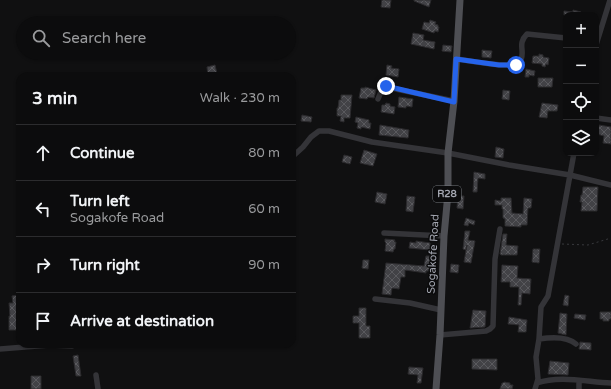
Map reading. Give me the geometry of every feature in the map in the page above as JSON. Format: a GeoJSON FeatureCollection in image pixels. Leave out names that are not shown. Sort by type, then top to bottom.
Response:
{"type":"FeatureCollection","features":[{"type":"Feature","properties":{"kind":"main road","name":"Sogakofe Road"},"geometry":{"type":"LineString","coordinates":[[436,389],[444,236],[448,193],[448,153],[454,102],[460,0]]}},
{"type":"Feature","properties":{"kind":"street"},"geometry":{"type":"LineString","coordinates":[[599,35],[610,0]]}},
{"type":"Feature","properties":{"kind":"street"},"geometry":{"type":"LineString","coordinates":[[456,59],[499,65],[516,65],[522,58],[521,43],[527,34],[563,38]]}},
{"type":"Feature","properties":{"kind":"street"},"geometry":{"type":"LineString","coordinates":[[378,99],[383,87],[386,86],[454,102]]}},
{"type":"Feature","properties":{"kind":"street"},"geometry":{"type":"LineString","coordinates":[[599,118],[611,120]]}},
{"type":"Feature","properties":{"kind":"street"},"geometry":{"type":"LineString","coordinates":[[296,153],[311,137],[319,131],[329,131],[372,142],[448,153],[570,175],[611,185]]}},
{"type":"Feature","properties":{"kind":"street"},"geometry":{"type":"LineString","coordinates":[[536,386],[536,357],[541,308],[548,296],[573,156]]}},
{"type":"Feature","properties":{"kind":"street"},"geometry":{"type":"LineString","coordinates":[[440,335],[486,331],[490,330],[493,326],[495,259],[500,229]]}},
{"type":"Feature","properties":{"kind":"street"},"geometry":{"type":"LineString","coordinates":[[384,233],[444,236]]}},
{"type":"Feature","properties":{"kind":"street"},"geometry":{"type":"LineString","coordinates":[[375,299],[410,303],[441,310]]}},
{"type":"Feature","properties":{"kind":"street"},"geometry":{"type":"LineString","coordinates":[[539,339],[550,337],[571,340],[576,344]]}},
{"type":"Feature","properties":{"kind":"street"},"geometry":{"type":"LineString","coordinates":[[0,349],[16,348]]}},
{"type":"Feature","properties":{"kind":"street"},"geometry":{"type":"LineString","coordinates":[[96,375],[98,389]]}},
{"type":"Feature","properties":{"kind":"street"},"geometry":{"type":"LineString","coordinates":[[536,386],[546,380],[611,383]]}},
{"type":"Feature","properties":{"kind":"street"},"geometry":{"type":"LineString","coordinates":[[579,381],[579,389]]}},
{"type":"Feature","properties":{"kind":"path"},"geometry":{"type":"LineString","coordinates":[[558,243],[588,245],[611,238]]}},
{"type":"Feature","properties":{"kind":"building"},"geometry":{"type":"Polygon","coordinates":[[[382,0],[391,0],[390,8],[381,7],[382,0]]]}},
{"type":"Feature","properties":{"kind":"building"},"geometry":{"type":"Polygon","coordinates":[[[414,0],[431,0],[429,7],[414,0]]]}},
{"type":"Feature","properties":{"kind":"building"},"geometry":{"type":"Polygon","coordinates":[[[430,20],[436,22],[435,24],[438,25],[438,32],[435,31],[434,33],[422,29],[424,22],[429,23],[430,20]]]}},
{"type":"Feature","properties":{"kind":"building"},"geometry":{"type":"Polygon","coordinates":[[[413,33],[424,35],[423,40],[435,42],[434,49],[411,44],[413,33]]]}},
{"type":"Feature","properties":{"kind":"building"},"geometry":{"type":"Polygon","coordinates":[[[443,45],[452,46],[451,52],[442,51],[443,45]]]}},
{"type":"Feature","properties":{"kind":"building"},"geometry":{"type":"Polygon","coordinates":[[[482,50],[492,51],[491,58],[482,57],[482,50]]]}},
{"type":"Feature","properties":{"kind":"building"},"geometry":{"type":"Polygon","coordinates":[[[539,54],[543,55],[543,57],[549,58],[548,65],[546,64],[545,67],[542,66],[542,64],[532,63],[533,56],[539,56],[539,54]]]}},
{"type":"Feature","properties":{"kind":"building"},"geometry":{"type":"Polygon","coordinates":[[[215,65],[217,72],[208,72],[207,67],[215,65]]]}},
{"type":"Feature","properties":{"kind":"building"},"geometry":{"type":"Polygon","coordinates":[[[387,65],[392,66],[391,68],[399,69],[398,77],[386,75],[387,65]]]}},
{"type":"Feature","properties":{"kind":"building"},"geometry":{"type":"Polygon","coordinates":[[[526,69],[535,71],[534,76],[529,75],[529,77],[525,77],[526,69]]]}},
{"type":"Feature","properties":{"kind":"building"},"geometry":{"type":"Polygon","coordinates":[[[538,78],[553,78],[552,87],[538,87],[538,78]]]}},
{"type":"Feature","properties":{"kind":"building"},"geometry":{"type":"Polygon","coordinates":[[[365,87],[376,90],[374,98],[359,98],[361,88],[365,87]]]}},
{"type":"Feature","properties":{"kind":"building"},"geometry":{"type":"Polygon","coordinates":[[[503,90],[510,91],[509,100],[502,99],[503,90]]]}},
{"type":"Feature","properties":{"kind":"building"},"geometry":{"type":"Polygon","coordinates":[[[341,95],[352,95],[350,118],[344,118],[344,122],[340,121],[341,116],[337,116],[337,108],[339,100],[341,100],[341,95]]]}},
{"type":"Feature","properties":{"kind":"building"},"geometry":{"type":"Polygon","coordinates":[[[399,97],[413,99],[412,107],[398,107],[399,97]]]}},
{"type":"Feature","properties":{"kind":"building"},"geometry":{"type":"Polygon","coordinates":[[[386,103],[395,107],[394,114],[381,112],[382,105],[385,105],[386,103]]]}},
{"type":"Feature","properties":{"kind":"building"},"geometry":{"type":"Polygon","coordinates":[[[542,103],[558,105],[557,111],[548,111],[547,118],[539,117],[542,103]]]}},
{"type":"Feature","properties":{"kind":"building"},"geometry":{"type":"Polygon","coordinates":[[[302,115],[312,117],[311,122],[301,121],[302,115]]]}},
{"type":"Feature","properties":{"kind":"building"},"geometry":{"type":"Polygon","coordinates":[[[356,117],[369,120],[369,123],[371,123],[370,129],[361,127],[361,129],[357,128],[358,123],[355,122],[356,117]]]}},
{"type":"Feature","properties":{"kind":"building"},"geometry":{"type":"Polygon","coordinates":[[[380,125],[409,130],[408,138],[379,135],[380,125]]]}},
{"type":"Feature","properties":{"kind":"building"},"geometry":{"type":"Polygon","coordinates":[[[599,125],[611,127],[611,144],[603,143],[604,136],[599,135],[599,125]]]}},
{"type":"Feature","properties":{"kind":"building"},"geometry":{"type":"Polygon","coordinates":[[[496,147],[504,149],[503,158],[495,157],[496,147]]]}},
{"type":"Feature","properties":{"kind":"building"},"geometry":{"type":"Polygon","coordinates":[[[364,150],[377,154],[373,166],[360,163],[364,150]]]}},
{"type":"Feature","properties":{"kind":"building"},"geometry":{"type":"Polygon","coordinates":[[[344,155],[352,157],[350,164],[342,162],[344,155]]]}},
{"type":"Feature","properties":{"kind":"building"},"geometry":{"type":"Polygon","coordinates":[[[474,172],[485,174],[485,179],[478,178],[477,192],[473,192],[474,172]]]}},
{"type":"Feature","properties":{"kind":"building"},"geometry":{"type":"Polygon","coordinates":[[[583,187],[598,187],[597,211],[581,211],[582,202],[580,202],[583,187]]]}},
{"type":"Feature","properties":{"kind":"building"},"geometry":{"type":"Polygon","coordinates":[[[377,192],[387,194],[385,204],[375,202],[377,192]]]}},
{"type":"Feature","properties":{"kind":"building"},"geometry":{"type":"Polygon","coordinates":[[[407,196],[415,197],[413,212],[406,211],[407,196]]]}},
{"type":"Feature","properties":{"kind":"building"},"geometry":{"type":"Polygon","coordinates":[[[458,196],[464,196],[463,209],[457,208],[458,196]]]}},
{"type":"Feature","properties":{"kind":"building"},"geometry":{"type":"Polygon","coordinates":[[[501,198],[511,198],[512,213],[523,214],[524,198],[532,199],[531,208],[528,208],[527,225],[521,225],[521,227],[505,226],[502,205],[495,205],[495,200],[501,201],[501,198]]]}},
{"type":"Feature","properties":{"kind":"building"},"geometry":{"type":"Polygon","coordinates":[[[466,218],[475,221],[474,225],[469,223],[468,226],[464,225],[466,218]]]}},
{"type":"Feature","properties":{"kind":"building"},"geometry":{"type":"Polygon","coordinates":[[[465,231],[470,231],[468,240],[475,241],[471,263],[464,262],[467,245],[466,250],[463,249],[465,231]]]}},
{"type":"Feature","properties":{"kind":"building"},"geometry":{"type":"Polygon","coordinates":[[[503,234],[507,234],[506,245],[518,246],[517,255],[500,254],[503,234]]]}},
{"type":"Feature","properties":{"kind":"building"},"geometry":{"type":"Polygon","coordinates":[[[385,239],[395,240],[395,249],[393,252],[385,251],[385,239]]]}},
{"type":"Feature","properties":{"kind":"building"},"geometry":{"type":"Polygon","coordinates":[[[416,241],[430,243],[430,250],[409,248],[410,242],[416,243],[416,241]]]}},
{"type":"Feature","properties":{"kind":"building"},"geometry":{"type":"Polygon","coordinates":[[[533,249],[540,249],[539,263],[532,262],[533,249]]]}},
{"type":"Feature","properties":{"kind":"building"},"geometry":{"type":"Polygon","coordinates":[[[426,256],[432,256],[431,271],[426,271],[426,273],[405,270],[405,277],[401,277],[399,289],[392,288],[391,295],[382,294],[386,263],[424,266],[426,256]]]}},
{"type":"Feature","properties":{"kind":"building"},"geometry":{"type":"Polygon","coordinates":[[[363,260],[369,260],[368,269],[362,268],[363,260]]]}},
{"type":"Feature","properties":{"kind":"building"},"geometry":{"type":"Polygon","coordinates":[[[451,264],[459,265],[458,273],[450,272],[451,264]]]}},
{"type":"Feature","properties":{"kind":"building"},"geometry":{"type":"Polygon","coordinates":[[[502,265],[518,266],[517,278],[531,279],[530,294],[522,293],[521,305],[518,305],[519,287],[510,287],[510,282],[501,282],[502,265]]]}},
{"type":"Feature","properties":{"kind":"building"},"geometry":{"type":"Polygon","coordinates":[[[16,295],[16,330],[9,330],[9,303],[13,303],[12,296],[16,295]]]}},
{"type":"Feature","properties":{"kind":"building"},"geometry":{"type":"Polygon","coordinates":[[[565,295],[569,296],[568,306],[563,305],[565,295]]]}},
{"type":"Feature","properties":{"kind":"building"},"geometry":{"type":"Polygon","coordinates":[[[359,308],[366,308],[366,326],[370,326],[370,338],[359,338],[359,323],[353,323],[353,316],[359,316],[359,308]]]}},
{"type":"Feature","properties":{"kind":"building"},"geometry":{"type":"Polygon","coordinates":[[[473,310],[486,311],[485,327],[470,328],[473,310]]]}},
{"type":"Feature","properties":{"kind":"building"},"geometry":{"type":"Polygon","coordinates":[[[600,312],[611,312],[611,319],[609,319],[609,321],[603,321],[603,319],[600,319],[600,312]]]}},
{"type":"Feature","properties":{"kind":"building"},"geometry":{"type":"Polygon","coordinates":[[[560,313],[567,314],[566,335],[558,333],[560,313]]]}},
{"type":"Feature","properties":{"kind":"building"},"geometry":{"type":"Polygon","coordinates":[[[575,314],[586,315],[585,320],[574,318],[575,314]]]}},
{"type":"Feature","properties":{"kind":"building"},"geometry":{"type":"Polygon","coordinates":[[[509,317],[527,320],[526,332],[518,332],[519,325],[508,324],[509,317]]]}},
{"type":"Feature","properties":{"kind":"building"},"geometry":{"type":"Polygon","coordinates":[[[580,342],[591,343],[591,350],[579,349],[580,342]]]}},
{"type":"Feature","properties":{"kind":"building"},"geometry":{"type":"Polygon","coordinates":[[[78,355],[81,376],[76,376],[73,356],[78,355]]]}},
{"type":"Feature","properties":{"kind":"building"},"geometry":{"type":"Polygon","coordinates":[[[472,359],[497,359],[497,370],[472,369],[472,359]]]}},
{"type":"Feature","properties":{"kind":"building"},"geometry":{"type":"Polygon","coordinates":[[[550,361],[569,363],[568,375],[548,374],[550,361]]]}},
{"type":"Feature","properties":{"kind":"building"},"geometry":{"type":"Polygon","coordinates":[[[409,367],[423,368],[421,383],[417,383],[418,375],[408,374],[409,367]]]}},
{"type":"Feature","properties":{"kind":"building"},"geometry":{"type":"Polygon","coordinates":[[[31,376],[41,376],[41,389],[31,389],[31,376]]]}},
{"type":"Feature","properties":{"kind":"building"},"geometry":{"type":"Polygon","coordinates":[[[504,382],[513,385],[512,389],[500,389],[502,383],[504,382]]]}},
{"type":"Feature","properties":{"kind":"route"},"geometry":{"type":"LineString","coordinates":[[386,86],[454,102],[456,59],[499,65],[516,65]]}}]}
